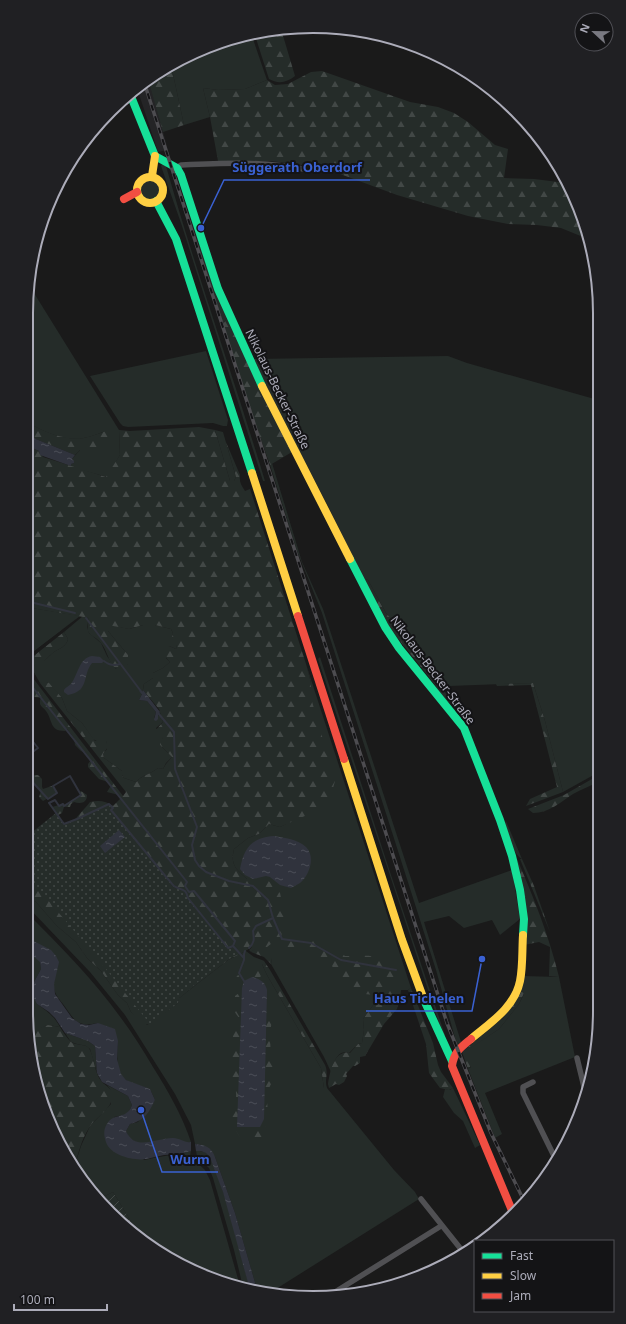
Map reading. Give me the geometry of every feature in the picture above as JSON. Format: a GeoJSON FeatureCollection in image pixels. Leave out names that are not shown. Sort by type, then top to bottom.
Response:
{"type":"FeatureCollection","features":[{"type":"Feature","properties":{"kind":"main road"},"geometry":{"type":"LineString","coordinates":[[132,99],[158,158],[177,168]]}},
{"type":"Feature","properties":{"kind":"main road"},"geometry":{"type":"LineString","coordinates":[[152,176],[158,158]]}},
{"type":"Feature","properties":{"kind":"main road","name":"Nikolaus-Becker-Straße"},"geometry":{"type":"LineString","coordinates":[[177,168],[182,175],[218,289],[249,359],[385,627],[399,648],[464,728],[500,820],[512,856],[520,890],[524,919],[520,981],[516,993],[505,1010],[458,1050],[452,1061]]}},
{"type":"Feature","properties":{"kind":"main road"},"geometry":{"type":"LineString","coordinates":[[152,176],[159,180],[163,186],[160,199],[156,202],[150,203],[143,201],[137,192],[140,180],[152,176]]}},
{"type":"Feature","properties":{"kind":"main road"},"geometry":{"type":"LineString","coordinates":[[124,199],[137,192]]}},
{"type":"Feature","properties":{"kind":"main road"},"geometry":{"type":"LineString","coordinates":[[156,202],[176,239],[192,286],[402,940],[422,996],[452,1061],[452,1066],[511,1209]]}},
{"type":"Feature","properties":{"kind":"street"},"geometry":{"type":"LineString","coordinates":[[177,168],[180,165],[238,162],[268,164],[303,169]]}},
{"type":"Feature","properties":{"kind":"street"},"geometry":{"type":"LineString","coordinates":[[577,1058],[583,1083]]}},
{"type":"Feature","properties":{"kind":"street"},"geometry":{"type":"LineString","coordinates":[[533,1082],[523,1087],[523,1094],[553,1154]]}},
{"type":"Feature","properties":{"kind":"street"},"geometry":{"type":"LineString","coordinates":[[421,1198],[461,1249]]}},
{"type":"Feature","properties":{"kind":"street"},"geometry":{"type":"LineString","coordinates":[[339,1290],[442,1226]]}},
{"type":"Feature","properties":{"kind":"shaded area"},"geometry":{"type":"Polygon","coordinates":[[[150,86],[168,150],[158,152],[139,94],[150,86]]]}},
{"type":"Feature","properties":{"kind":"green space"},"geometry":{"type":"Polygon","coordinates":[[[283,35],[295,76],[288,80],[279,82],[269,79],[256,39],[283,35]]]}},
{"type":"Feature","properties":{"kind":"green space"},"geometry":{"type":"Polygon","coordinates":[[[253,39],[267,80],[245,89],[218,90],[203,88],[210,117],[184,125],[172,71],[206,54],[253,39]]]}},
{"type":"Feature","properties":{"kind":"green space"},"geometry":{"type":"Polygon","coordinates":[[[172,71],[184,125],[163,132],[150,86],[172,71]]]}},
{"type":"Feature","properties":{"kind":"green space"},"geometry":{"type":"Polygon","coordinates":[[[322,71],[410,102],[438,107],[454,113],[468,122],[495,145],[508,149],[504,178],[534,179],[560,182],[572,206],[582,236],[561,228],[508,224],[468,216],[397,195],[332,171],[270,161],[218,161],[203,88],[218,90],[245,89],[267,80],[275,85],[288,84],[311,72],[322,71]]]}},
{"type":"Feature","properties":{"kind":"green space"},"geometry":{"type":"Polygon","coordinates":[[[162,164],[166,166],[265,481],[263,481],[182,226],[161,166],[162,164]]]}},
{"type":"Feature","properties":{"kind":"green space"},"geometry":{"type":"Polygon","coordinates":[[[176,171],[227,318],[223,324],[176,171]]]}},
{"type":"Feature","properties":{"kind":"green space"},"geometry":{"type":"Polygon","coordinates":[[[150,181],[156,184],[159,190],[156,196],[150,199],[144,196],[141,190],[144,184],[150,181]]]}},
{"type":"Feature","properties":{"kind":"green space"},"geometry":{"type":"Polygon","coordinates":[[[34,293],[119,430],[120,455],[107,477],[71,467],[71,464],[74,463],[72,459],[80,450],[84,450],[103,432],[76,439],[61,437],[33,426],[34,293]]]}},
{"type":"Feature","properties":{"kind":"green space"},"geometry":{"type":"Polygon","coordinates":[[[227,318],[292,452],[270,465],[233,360],[223,324],[227,318]]]}},
{"type":"Feature","properties":{"kind":"green space"},"geometry":{"type":"Polygon","coordinates":[[[206,351],[228,420],[227,426],[213,423],[123,426],[90,376],[206,351]]]}},
{"type":"Feature","properties":{"kind":"green space"},"geometry":{"type":"Polygon","coordinates":[[[448,356],[467,363],[593,399],[593,775],[563,792],[545,721],[533,683],[449,686],[452,703],[447,701],[442,696],[435,685],[440,691],[442,688],[419,657],[406,635],[386,613],[368,580],[363,578],[328,506],[251,359],[448,356]]]}},
{"type":"Feature","properties":{"kind":"green space"},"geometry":{"type":"Polygon","coordinates":[[[33,426],[61,437],[76,439],[114,429],[117,432],[116,436],[90,452],[80,450],[75,455],[33,438],[33,426]]]}},
{"type":"Feature","properties":{"kind":"green space"},"geometry":{"type":"Polygon","coordinates":[[[199,427],[215,430],[230,481],[234,481],[236,477],[226,442],[240,475],[241,485],[245,491],[250,489],[306,664],[311,683],[311,698],[335,781],[330,799],[316,811],[280,827],[269,824],[259,834],[248,838],[234,849],[233,863],[247,879],[267,879],[280,893],[286,922],[281,936],[267,947],[252,947],[228,960],[179,998],[178,1003],[150,1024],[143,1025],[131,1012],[127,1003],[118,995],[101,971],[87,958],[76,942],[57,926],[33,900],[33,851],[72,825],[90,802],[102,801],[113,806],[121,798],[119,795],[107,792],[110,787],[112,787],[108,782],[99,779],[88,767],[91,760],[85,752],[81,751],[75,745],[74,738],[67,729],[65,731],[60,731],[54,727],[48,714],[40,704],[41,698],[33,696],[33,678],[123,796],[126,792],[40,683],[44,681],[49,683],[62,698],[67,711],[82,723],[95,741],[106,741],[108,747],[103,754],[104,758],[122,771],[124,778],[136,782],[158,768],[163,769],[172,757],[160,745],[160,741],[163,738],[158,737],[154,732],[163,722],[159,709],[143,690],[144,684],[153,678],[153,673],[163,668],[170,662],[163,654],[164,648],[169,646],[176,649],[177,646],[172,641],[173,633],[171,629],[155,625],[143,625],[129,629],[108,625],[108,631],[128,655],[128,664],[121,671],[116,669],[102,645],[89,633],[89,618],[33,608],[33,448],[39,451],[43,457],[106,477],[120,455],[119,430],[130,431],[199,427]]]}},
{"type":"Feature","properties":{"kind":"green space"},"geometry":{"type":"Polygon","coordinates":[[[215,430],[223,432],[236,477],[234,481],[230,481],[215,430]]]}},
{"type":"Feature","properties":{"kind":"green space"},"geometry":{"type":"Polygon","coordinates":[[[272,463],[302,562],[323,609],[419,903],[512,870],[520,919],[500,935],[492,920],[464,928],[449,916],[424,922],[461,1042],[457,1045],[436,970],[322,613],[297,551],[270,465],[272,463]]]}},
{"type":"Feature","properties":{"kind":"green space"},"geometry":{"type":"Polygon","coordinates":[[[363,578],[368,580],[386,613],[406,635],[419,657],[442,688],[440,691],[392,631],[377,608],[363,578]]]}},
{"type":"Feature","properties":{"kind":"green space"},"geometry":{"type":"Polygon","coordinates":[[[33,608],[80,616],[33,652],[33,608]]]}},
{"type":"Feature","properties":{"kind":"green space"},"geometry":{"type":"Polygon","coordinates":[[[83,616],[89,618],[87,627],[89,633],[101,643],[107,656],[116,669],[128,664],[128,655],[108,631],[107,624],[129,629],[143,625],[155,625],[171,629],[173,633],[172,637],[177,646],[176,649],[169,646],[166,658],[170,662],[163,668],[153,673],[153,678],[144,684],[139,700],[147,701],[156,712],[154,718],[158,716],[160,712],[163,722],[156,728],[163,738],[160,745],[172,757],[163,769],[158,768],[136,782],[124,778],[122,771],[104,758],[103,754],[107,749],[106,741],[98,742],[93,739],[82,723],[67,711],[62,698],[47,682],[40,683],[33,671],[33,668],[36,663],[44,661],[64,646],[68,639],[64,632],[83,616]]]}},
{"type":"Feature","properties":{"kind":"green space"},"geometry":{"type":"Polygon","coordinates":[[[59,629],[61,630],[33,652],[33,640],[42,640],[59,629]]]}},
{"type":"Feature","properties":{"kind":"green space"},"geometry":{"type":"Polygon","coordinates":[[[64,632],[68,639],[66,644],[44,661],[36,664],[33,668],[33,656],[64,632]]]}},
{"type":"Feature","properties":{"kind":"green space"},"geometry":{"type":"Polygon","coordinates":[[[320,657],[445,1035],[443,1035],[318,659],[320,657]]]}},
{"type":"Feature","properties":{"kind":"green space"},"geometry":{"type":"Polygon","coordinates":[[[306,664],[411,988],[408,990],[396,990],[377,1000],[363,1019],[364,1030],[362,1043],[358,1044],[349,1053],[345,1052],[339,1055],[331,1072],[271,964],[272,958],[256,949],[251,952],[249,950],[252,947],[267,947],[267,880],[247,879],[233,863],[234,849],[248,838],[259,834],[269,824],[280,827],[286,824],[311,698],[311,683],[306,664]]]}},
{"type":"Feature","properties":{"kind":"green space"},"geometry":{"type":"Polygon","coordinates":[[[533,683],[545,721],[563,792],[526,806],[530,799],[557,787],[531,685],[497,686],[496,684],[533,683]]]}},
{"type":"Feature","properties":{"kind":"green space"},"geometry":{"type":"Polygon","coordinates":[[[38,775],[42,779],[43,789],[52,786],[57,793],[43,801],[39,797],[41,791],[33,782],[33,776],[38,775]]]}},
{"type":"Feature","properties":{"kind":"green space"},"geometry":{"type":"Polygon","coordinates":[[[593,778],[593,784],[573,794],[550,809],[539,813],[533,813],[528,809],[564,795],[593,778]]]}},
{"type":"Feature","properties":{"kind":"green space"},"geometry":{"type":"Polygon","coordinates":[[[81,791],[87,795],[86,800],[81,803],[74,802],[70,807],[64,807],[62,813],[58,815],[52,807],[64,805],[81,796],[79,792],[81,791]]]}},
{"type":"Feature","properties":{"kind":"green space"},"geometry":{"type":"Polygon","coordinates":[[[109,804],[113,808],[111,810],[173,885],[186,892],[188,898],[227,948],[233,946],[240,954],[208,973],[179,998],[178,1003],[150,1024],[33,882],[33,831],[56,813],[64,824],[109,804]]]}},
{"type":"Feature","properties":{"kind":"green space"},"geometry":{"type":"Polygon","coordinates":[[[506,821],[522,859],[513,848],[505,823],[506,821]]]}},
{"type":"Feature","properties":{"kind":"green space"},"geometry":{"type":"Polygon","coordinates":[[[515,859],[517,859],[541,917],[551,947],[559,977],[549,976],[550,947],[539,942],[524,945],[515,859]]]}},
{"type":"Feature","properties":{"kind":"green space"},"geometry":{"type":"Polygon","coordinates":[[[520,859],[522,859],[534,886],[550,932],[520,859]]]}},
{"type":"Feature","properties":{"kind":"green space"},"geometry":{"type":"Polygon","coordinates":[[[33,900],[57,926],[76,942],[87,958],[101,971],[118,995],[127,1003],[131,1012],[147,1025],[178,1003],[179,998],[228,960],[246,951],[254,957],[262,960],[262,964],[267,975],[321,1068],[324,1088],[327,1088],[394,1170],[415,1192],[419,1199],[276,1289],[256,1285],[235,1213],[215,1157],[200,1144],[195,1144],[191,1125],[175,1094],[125,1015],[90,972],[33,912],[33,900]]]}},
{"type":"Feature","properties":{"kind":"green space"},"geometry":{"type":"Polygon","coordinates":[[[33,919],[64,950],[111,1004],[142,1048],[169,1094],[191,1142],[186,1143],[180,1140],[139,1144],[129,1138],[126,1131],[130,1124],[138,1122],[155,1100],[150,1089],[128,1081],[122,1076],[118,1067],[118,1041],[98,1023],[85,1024],[76,1021],[58,997],[55,992],[54,979],[58,962],[33,942],[33,919]]]}},
{"type":"Feature","properties":{"kind":"green space"},"geometry":{"type":"Polygon","coordinates":[[[283,937],[309,937],[322,946],[334,948],[345,956],[361,955],[374,957],[385,962],[397,973],[396,989],[401,990],[397,1009],[384,1024],[365,1056],[360,1057],[360,1063],[353,1066],[346,1074],[347,1076],[344,1082],[339,1085],[336,1084],[329,1088],[328,1084],[334,1062],[340,1054],[350,1053],[358,1044],[362,1043],[364,1030],[363,1019],[377,1000],[374,995],[365,994],[360,987],[350,988],[345,984],[332,966],[323,965],[304,946],[300,945],[289,948],[284,945],[281,942],[283,937]]]}},
{"type":"Feature","properties":{"kind":"green space"},"geometry":{"type":"Polygon","coordinates":[[[256,948],[272,954],[271,964],[264,957],[251,952],[256,948]]]}},
{"type":"Feature","properties":{"kind":"green space"},"geometry":{"type":"Polygon","coordinates":[[[33,956],[40,961],[41,969],[34,982],[37,1004],[50,1014],[60,1027],[48,1025],[36,1030],[34,1037],[33,956]]]}},
{"type":"Feature","properties":{"kind":"green space"},"geometry":{"type":"Polygon","coordinates":[[[262,960],[270,970],[325,1065],[327,1071],[327,1088],[324,1088],[321,1068],[267,975],[262,964],[262,960]]]}},
{"type":"Feature","properties":{"kind":"green space"},"geometry":{"type":"Polygon","coordinates":[[[252,967],[259,971],[261,976],[255,982],[263,1011],[273,1007],[270,1037],[271,1060],[276,1072],[269,1088],[271,1094],[267,1100],[268,1114],[265,1125],[266,1133],[264,1139],[258,1141],[251,1139],[243,1140],[241,1138],[230,1119],[231,1113],[234,1114],[235,1111],[229,1105],[236,1097],[236,1089],[230,1067],[233,1039],[232,1032],[239,1025],[239,1018],[234,1011],[233,1006],[238,1002],[235,1000],[235,996],[240,991],[233,981],[238,975],[247,974],[252,967]]]}},
{"type":"Feature","properties":{"kind":"green space"},"geometry":{"type":"Polygon","coordinates":[[[523,976],[559,977],[575,1057],[485,1093],[502,1134],[495,1138],[468,1069],[471,1067],[467,1050],[499,1029],[519,1004],[524,994],[520,991],[523,976]]]}},
{"type":"Feature","properties":{"kind":"green space"},"geometry":{"type":"Polygon","coordinates":[[[411,988],[433,1043],[438,1065],[441,1072],[453,1088],[449,1090],[440,1088],[429,1073],[426,1044],[408,990],[411,988]]]}},
{"type":"Feature","properties":{"kind":"green space"},"geometry":{"type":"Polygon","coordinates":[[[520,991],[524,993],[519,1004],[499,1029],[468,1050],[473,1064],[468,1069],[462,1052],[503,1018],[520,991]]]}},
{"type":"Feature","properties":{"kind":"green space"},"geometry":{"type":"Polygon","coordinates":[[[48,1025],[60,1027],[71,1042],[87,1046],[92,1054],[99,1078],[112,1093],[111,1103],[108,1108],[92,1124],[86,1133],[76,1160],[62,1135],[48,1101],[38,1066],[35,1048],[36,1029],[48,1025]]]}},
{"type":"Feature","properties":{"kind":"green space"},"geometry":{"type":"Polygon","coordinates":[[[65,1033],[88,1041],[95,1046],[97,1073],[90,1049],[86,1046],[71,1042],[65,1033]]]}},
{"type":"Feature","properties":{"kind":"green space"},"geometry":{"type":"Polygon","coordinates":[[[107,1085],[128,1096],[132,1105],[129,1111],[120,1116],[114,1117],[144,1160],[191,1151],[190,1156],[205,1170],[210,1180],[238,1280],[206,1270],[157,1244],[134,1227],[113,1192],[103,1197],[80,1167],[76,1161],[81,1146],[90,1126],[111,1104],[110,1089],[107,1085]]]}},
{"type":"Feature","properties":{"kind":"green space"},"geometry":{"type":"Polygon","coordinates":[[[453,1088],[480,1145],[475,1148],[463,1121],[454,1113],[443,1097],[445,1089],[450,1090],[453,1088]]]}},
{"type":"Feature","properties":{"kind":"green space"},"geometry":{"type":"Polygon","coordinates":[[[196,1151],[208,1154],[215,1169],[232,1222],[248,1283],[242,1281],[234,1250],[209,1168],[197,1156],[196,1151]]]}},
{"type":"Feature","properties":{"kind":"green space"},"geometry":{"type":"Polygon","coordinates":[[[113,1192],[134,1227],[128,1222],[103,1197],[113,1192]]]}},
{"type":"Feature","properties":{"kind":"water"},"geometry":{"type":"Polygon","coordinates":[[[33,438],[75,455],[72,459],[74,463],[71,464],[71,466],[40,455],[39,451],[33,448],[33,438]]]}},
{"type":"Feature","properties":{"kind":"water"},"geometry":{"type":"Polygon","coordinates":[[[88,657],[100,657],[104,661],[102,663],[92,663],[80,690],[68,695],[64,692],[64,690],[71,684],[81,663],[88,657]]]}},
{"type":"Feature","properties":{"kind":"water"},"geometry":{"type":"Polygon","coordinates":[[[143,690],[160,712],[156,721],[154,720],[156,712],[147,701],[139,700],[142,694],[139,691],[142,692],[143,690]]]}},
{"type":"Feature","properties":{"kind":"water"},"geometry":{"type":"Polygon","coordinates":[[[119,830],[125,837],[105,853],[100,846],[119,830]]]}},
{"type":"Feature","properties":{"kind":"water"},"geometry":{"type":"Polygon","coordinates":[[[274,836],[299,842],[306,847],[311,856],[310,866],[306,876],[300,883],[291,888],[280,885],[270,877],[266,876],[253,879],[245,875],[240,869],[246,850],[250,845],[260,839],[274,836]]]}},
{"type":"Feature","properties":{"kind":"water"},"geometry":{"type":"Polygon","coordinates":[[[33,941],[51,950],[56,956],[59,962],[54,984],[55,994],[72,1018],[81,1024],[89,1025],[98,1023],[115,1029],[118,1041],[117,1059],[121,1074],[126,1080],[150,1089],[155,1100],[146,1116],[139,1121],[130,1124],[126,1131],[130,1137],[135,1141],[140,1142],[175,1138],[186,1142],[191,1142],[191,1151],[148,1159],[135,1159],[117,1154],[108,1147],[104,1135],[107,1124],[113,1118],[127,1113],[132,1105],[128,1096],[102,1082],[97,1073],[95,1046],[88,1041],[65,1033],[55,1018],[37,1004],[33,996],[33,988],[34,982],[41,969],[40,962],[33,956],[33,941]]]}},
{"type":"Feature","properties":{"kind":"water"},"geometry":{"type":"Polygon","coordinates":[[[252,977],[262,981],[267,990],[264,1119],[260,1127],[237,1127],[242,988],[244,981],[252,977]]]}},
{"type":"Feature","properties":{"kind":"water"},"geometry":{"type":"Polygon","coordinates":[[[195,1144],[202,1145],[208,1147],[215,1157],[235,1213],[256,1285],[248,1283],[223,1192],[210,1157],[206,1153],[196,1151],[195,1144]]]}},
{"type":"Feature","properties":{"kind":"waterway"},"geometry":{"type":"LineString","coordinates":[[33,603],[75,613]]}},
{"type":"Feature","properties":{"kind":"waterway"},"geometry":{"type":"LineString","coordinates":[[86,618],[143,694]]}},
{"type":"Feature","properties":{"kind":"waterway"},"geometry":{"type":"LineString","coordinates":[[104,661],[112,665],[120,664]]}},
{"type":"Feature","properties":{"kind":"waterway"},"geometry":{"type":"LineString","coordinates":[[33,688],[187,882],[185,886],[189,892],[194,891],[235,941],[233,946],[228,948],[188,898],[186,892],[173,885],[111,810],[113,808],[109,804],[64,824],[49,803],[55,800],[59,806],[63,804],[64,806],[81,795],[70,776],[53,786],[57,793],[48,799],[33,783]]}},
{"type":"Feature","properties":{"kind":"waterway"},"geometry":{"type":"LineString","coordinates":[[158,713],[174,732],[175,769],[197,827],[192,845],[195,860],[199,866],[206,872],[229,881],[253,886],[268,900],[273,918],[282,939],[311,943],[341,960],[396,970]]}},
{"type":"Feature","properties":{"kind":"waterway"},"geometry":{"type":"LineString","coordinates":[[33,742],[38,748],[33,752]]}},
{"type":"Feature","properties":{"kind":"waterway"},"geometry":{"type":"LineString","coordinates":[[249,948],[253,942],[253,931],[256,926],[273,918]]}},
{"type":"Feature","properties":{"kind":"waterway"},"geometry":{"type":"LineString","coordinates":[[233,946],[243,957]]}},
{"type":"Feature","properties":{"kind":"waterway"},"geometry":{"type":"LineString","coordinates":[[244,981],[239,973],[244,960],[245,951]]}},
{"type":"Feature","properties":{"kind":"railway"},"geometry":{"type":"LineString","coordinates":[[146,89],[447,1023],[491,1133],[522,1198]]}},
{"type":"Feature","properties":{"kind":"traffic: fast"},"geometry":{"type":"LineString","coordinates":[[132,99],[155,156],[177,168],[181,175],[218,289],[262,386]]}},
{"type":"Feature","properties":{"kind":"traffic: fast"},"geometry":{"type":"LineString","coordinates":[[156,201],[176,239],[252,473]]}},
{"type":"Feature","properties":{"kind":"traffic: fast"},"geometry":{"type":"LineString","coordinates":[[350,559],[385,627],[399,648],[464,728],[500,820],[512,856],[520,890],[524,919],[523,935]]}},
{"type":"Feature","properties":{"kind":"traffic: fast"},"geometry":{"type":"LineString","coordinates":[[424,1000],[452,1061]]}},
{"type":"Feature","properties":{"kind":"traffic: slow"},"geometry":{"type":"LineString","coordinates":[[152,176],[155,156]]}},
{"type":"Feature","properties":{"kind":"traffic: slow"},"geometry":{"type":"LineString","coordinates":[[150,177],[159,181],[163,190],[159,199],[150,203],[141,199],[137,190],[141,181],[150,177]]}},
{"type":"Feature","properties":{"kind":"traffic: slow"},"geometry":{"type":"LineString","coordinates":[[262,386],[350,559]]}},
{"type":"Feature","properties":{"kind":"traffic: slow"},"geometry":{"type":"LineString","coordinates":[[252,473],[298,616]]}},
{"type":"Feature","properties":{"kind":"traffic: slow"},"geometry":{"type":"LineString","coordinates":[[344,759],[402,940],[424,1000]]}},
{"type":"Feature","properties":{"kind":"traffic: slow"},"geometry":{"type":"LineString","coordinates":[[471,1039],[501,1014],[513,999],[520,981],[522,970],[523,935]]}},
{"type":"Feature","properties":{"kind":"traffic: jam"},"geometry":{"type":"LineString","coordinates":[[124,199],[137,192]]}},
{"type":"Feature","properties":{"kind":"traffic: jam"},"geometry":{"type":"LineString","coordinates":[[298,616],[344,759]]}},
{"type":"Feature","properties":{"kind":"traffic: jam"},"geometry":{"type":"LineString","coordinates":[[471,1039],[458,1051],[454,1057],[452,1066],[511,1209]]}},
{"type":"Feature","properties":{"kind":"place","name":"Süggerath Oberdorf"},"geometry":{"type":"Point","coordinates":[201,228]}},
{"type":"Feature","properties":{"kind":"place","name":"Haus Tichelen"},"geometry":{"type":"Point","coordinates":[482,959]}},
{"type":"Feature","properties":{"kind":"place","name":"Wurm"},"geometry":{"type":"Point","coordinates":[141,1110]}}]}
